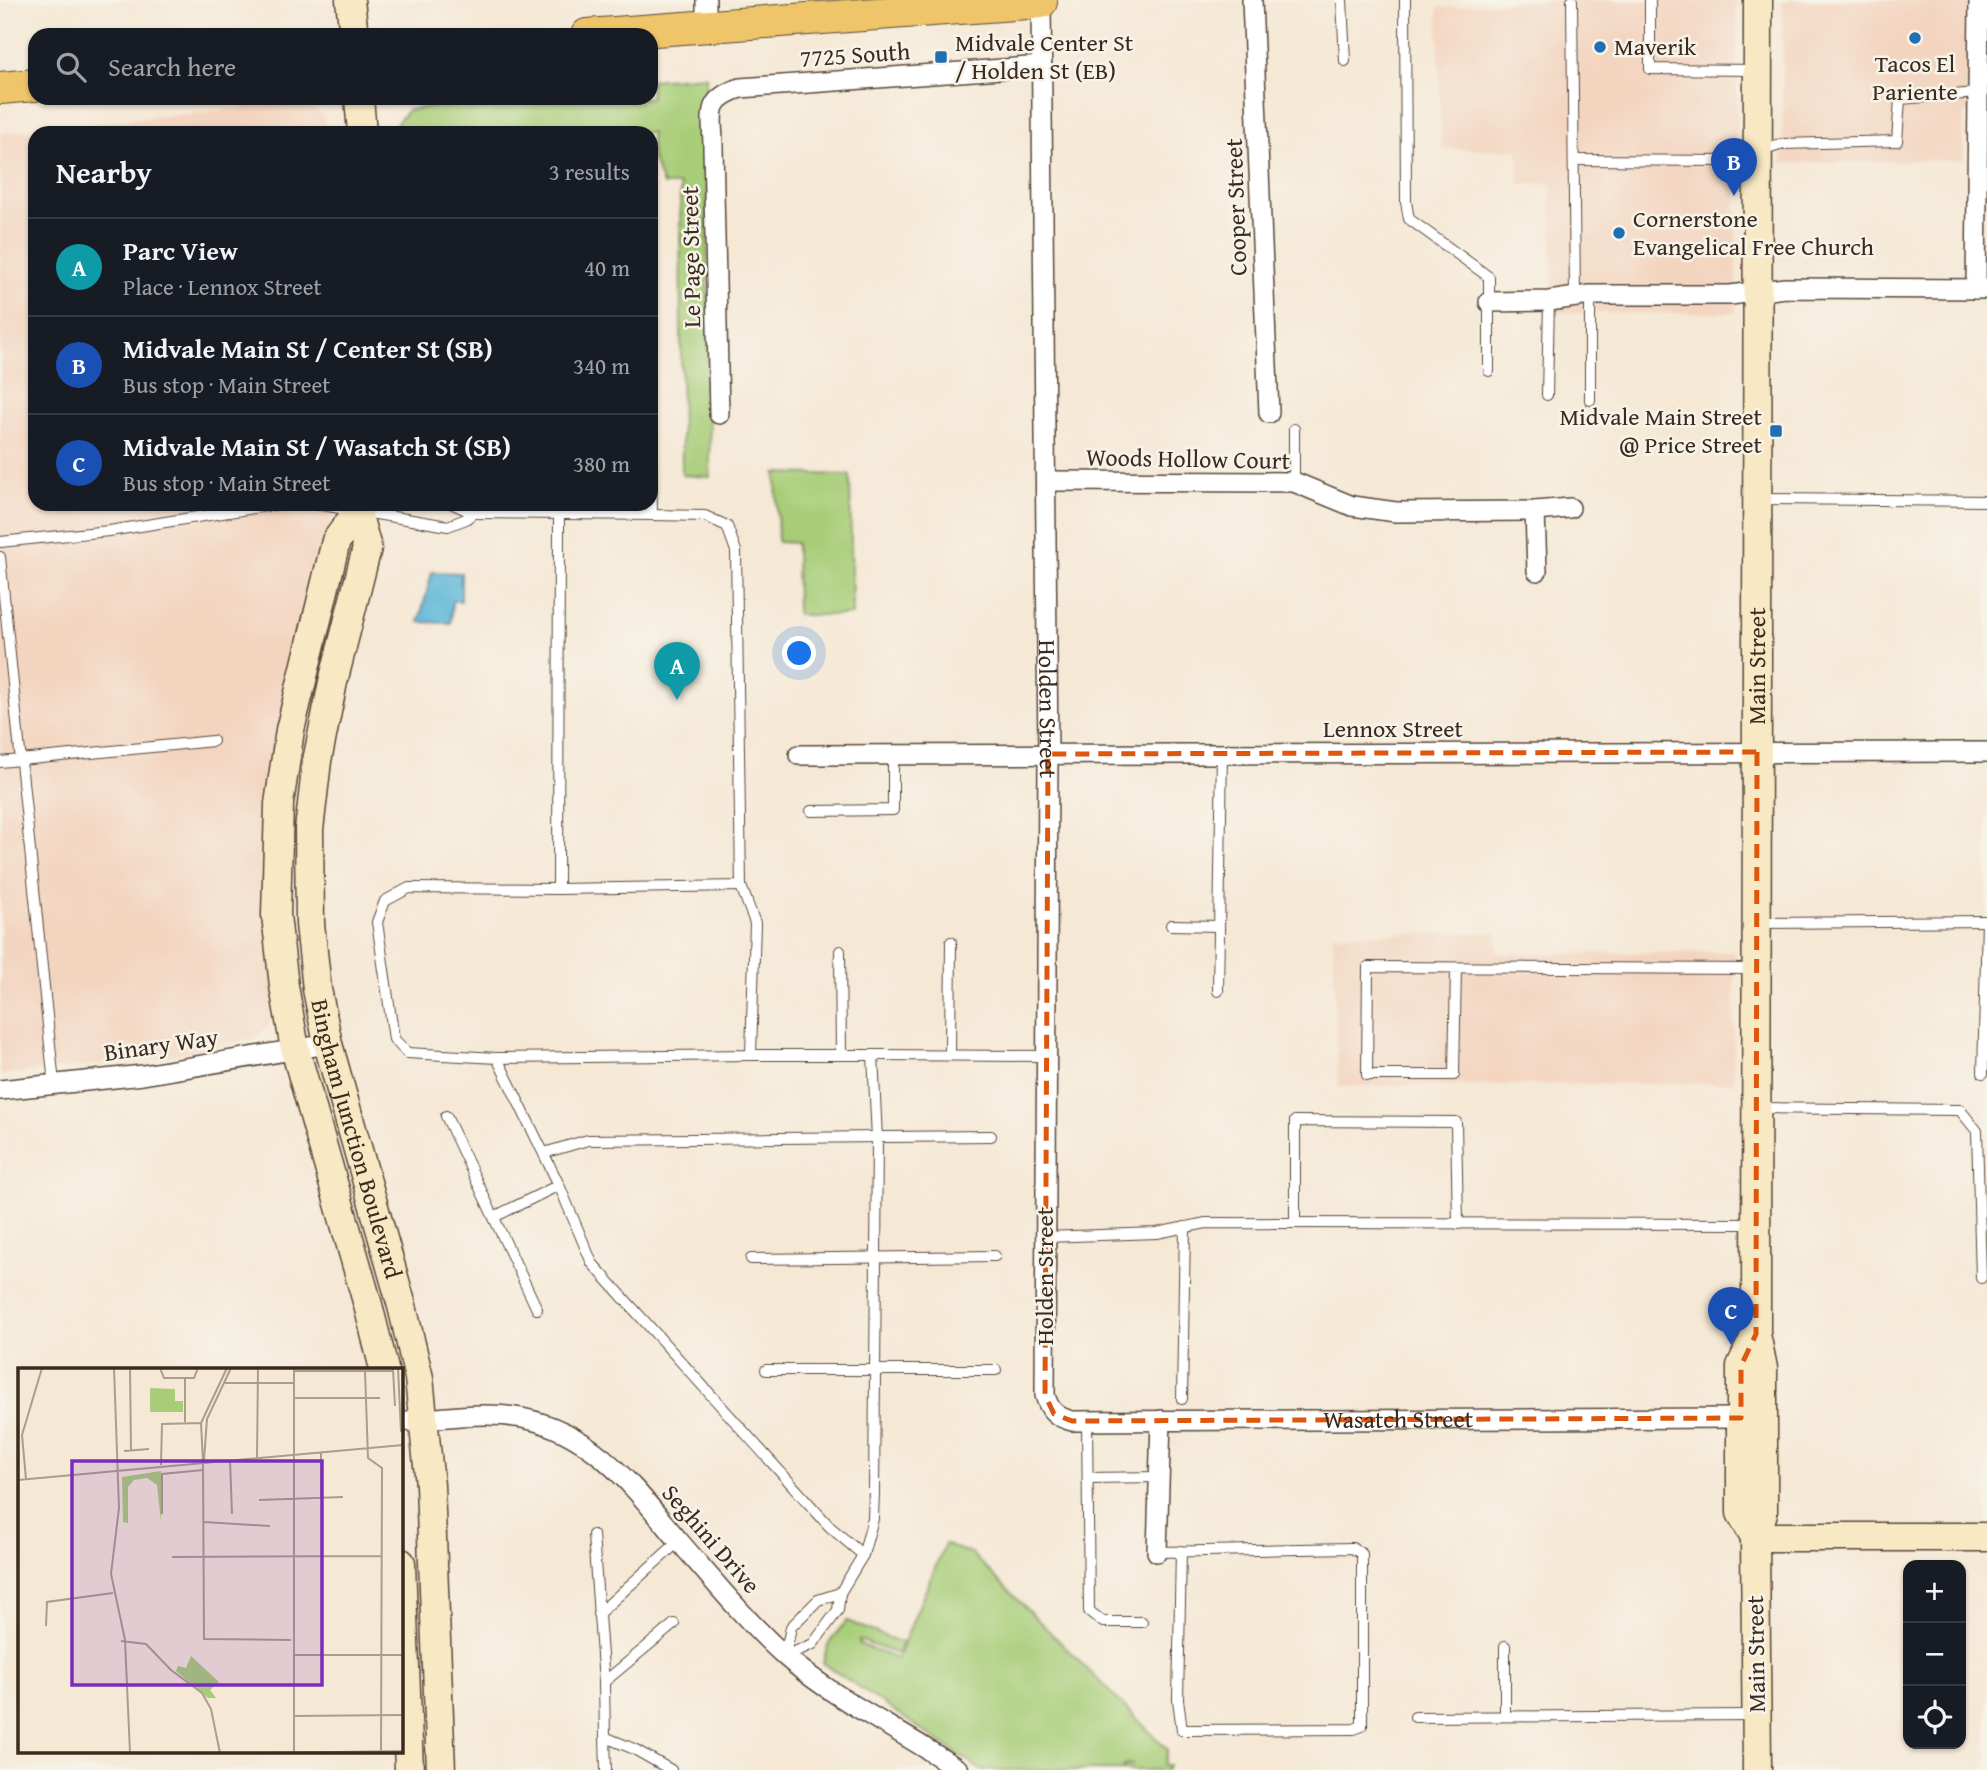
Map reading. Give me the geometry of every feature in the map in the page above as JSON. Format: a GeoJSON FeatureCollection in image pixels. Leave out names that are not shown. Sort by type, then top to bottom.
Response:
{"type":"FeatureCollection","features":[{"type":"Feature","properties":{"kind":"main road"},"geometry":{"type":"LineString","coordinates":[[350,0],[353,28]]}},
{"type":"Feature","properties":{"kind":"main road"},"geometry":{"type":"LineString","coordinates":[[625,28],[706,13],[1046,0]]}},
{"type":"Feature","properties":{"kind":"main road","name":"Main Street"},"geometry":{"type":"LineString","coordinates":[[1757,1770],[1755,1537],[1763,1513],[1763,1368],[1756,1334],[1758,0]]}},
{"type":"Feature","properties":{"kind":"main road"},"geometry":{"type":"LineString","coordinates":[[0,89],[28,86]]}},
{"type":"Feature","properties":{"kind":"main road"},"geometry":{"type":"LineString","coordinates":[[360,105],[361,126]]}},
{"type":"Feature","properties":{"kind":"main road","name":"Bingham Junction Boulevard"},"geometry":{"type":"LineString","coordinates":[[356,511],[336,541],[292,718],[280,792],[276,841],[276,915],[295,1049],[384,1368]]}},
{"type":"Feature","properties":{"kind":"main road","name":"Bingham Junction Boulevard"},"geometry":{"type":"LineString","coordinates":[[359,511],[367,548],[324,723],[312,795],[309,830],[310,924],[317,989],[328,1044],[405,1317],[419,1378],[413,1421],[430,1485],[441,1770]]}},
{"type":"Feature","properties":{"kind":"main road","name":"Main Street"},"geometry":{"type":"LineString","coordinates":[[1755,1537],[1741,1513],[1741,1366],[1756,1334]]}},
{"type":"Feature","properties":{"kind":"main road"},"geometry":{"type":"LineString","coordinates":[[1755,1537],[1987,1537]]}},
{"type":"Feature","properties":{"kind":"main road"},"geometry":{"type":"LineString","coordinates":[[402,1589],[409,1770]]}},
{"type":"Feature","properties":{"kind":"street","name":"Holden Street"},"geometry":{"type":"LineString","coordinates":[[1046,0],[1042,66],[1048,754],[1044,1237],[1045,1395],[1054,1414]]}},
{"type":"Feature","properties":{"kind":"street","name":"Cooper Street"},"geometry":{"type":"LineString","coordinates":[[1252,0],[1269,413]]}},
{"type":"Feature","properties":{"kind":"street"},"geometry":{"type":"LineString","coordinates":[[1489,302],[1549,301],[1583,296],[1758,293],[1785,288],[1981,289],[1979,0]]}},
{"type":"Feature","properties":{"kind":"street","name":"7725 South"},"geometry":{"type":"LineString","coordinates":[[716,99],[740,88],[1042,66]]}},
{"type":"Feature","properties":{"kind":"street","name":"Le Page Street"},"geometry":{"type":"LineString","coordinates":[[716,99],[713,110],[713,147],[719,414]]}},
{"type":"Feature","properties":{"kind":"street","name":"Woods Hollow Court"},"geometry":{"type":"LineString","coordinates":[[1046,481],[1294,482],[1352,506],[1374,510],[1535,511],[1570,508]]}},
{"type":"Feature","properties":{"kind":"street"},"geometry":{"type":"LineString","coordinates":[[1535,511],[1536,571]]}},
{"type":"Feature","properties":{"kind":"street","name":"Lennox Street"},"geometry":{"type":"LineString","coordinates":[[799,755],[1987,752]]}},
{"type":"Feature","properties":{"kind":"street","name":"Binary Way"},"geometry":{"type":"LineString","coordinates":[[0,1090],[143,1074],[328,1044]]}},
{"type":"Feature","properties":{"kind":"street","name":"Wasatch Street"},"geometry":{"type":"LineString","coordinates":[[1054,1414],[1072,1421],[1741,1418]]}},
{"type":"Feature","properties":{"kind":"street","name":"Seghini Drive"},"geometry":{"type":"LineString","coordinates":[[413,1421],[500,1415],[524,1418],[569,1435],[590,1447],[626,1478],[679,1541],[785,1656],[833,1692],[959,1770]]}},
{"type":"Feature","properties":{"kind":"street"},"geometry":{"type":"LineString","coordinates":[[1157,1552],[1161,1420]]}},
{"type":"Feature","properties":{"kind":"lane"},"geometry":{"type":"LineString","coordinates":[[1342,0],[1345,61]]}},
{"type":"Feature","properties":{"kind":"lane"},"geometry":{"type":"LineString","coordinates":[[1405,0],[1406,202],[1409,219],[1489,277],[1489,371]]}},
{"type":"Feature","properties":{"kind":"lane"},"geometry":{"type":"LineString","coordinates":[[1572,0],[1575,160],[1590,400]]}},
{"type":"Feature","properties":{"kind":"lane"},"geometry":{"type":"LineString","coordinates":[[1650,0],[1650,69],[1758,70]]}},
{"type":"Feature","properties":{"kind":"lane"},"geometry":{"type":"LineString","coordinates":[[1575,160],[1730,161],[1783,144],[1897,141],[1900,99],[1978,93]]}},
{"type":"Feature","properties":{"kind":"lane"},"geometry":{"type":"LineString","coordinates":[[1547,395],[1549,301]]}},
{"type":"Feature","properties":{"kind":"lane"},"geometry":{"type":"LineString","coordinates":[[1294,429],[1294,482]]}},
{"type":"Feature","properties":{"kind":"lane"},"geometry":{"type":"LineString","coordinates":[[1757,499],[1987,501]]}},
{"type":"Feature","properties":{"kind":"lane"},"geometry":{"type":"LineString","coordinates":[[0,542],[109,531],[235,511]]}},
{"type":"Feature","properties":{"kind":"lane"},"geometry":{"type":"LineString","coordinates":[[373,511],[448,526],[466,519],[472,511]]}},
{"type":"Feature","properties":{"kind":"lane"},"geometry":{"type":"LineString","coordinates":[[498,511],[559,516],[705,516],[727,526],[736,551],[741,886],[755,923],[751,1055]]}},
{"type":"Feature","properties":{"kind":"lane"},"geometry":{"type":"LineString","coordinates":[[652,511],[652,515]]}},
{"type":"Feature","properties":{"kind":"lane"},"geometry":{"type":"LineString","coordinates":[[558,889],[559,516]]}},
{"type":"Feature","properties":{"kind":"lane"},"geometry":{"type":"LineString","coordinates":[[0,556],[54,1084]]}},
{"type":"Feature","properties":{"kind":"lane"},"geometry":{"type":"LineString","coordinates":[[0,762],[213,741]]}},
{"type":"Feature","properties":{"kind":"lane"},"geometry":{"type":"LineString","coordinates":[[1218,991],[1222,754]]}},
{"type":"Feature","properties":{"kind":"lane"},"geometry":{"type":"LineString","coordinates":[[811,811],[893,810],[893,755]]}},
{"type":"Feature","properties":{"kind":"lane"},"geometry":{"type":"LineString","coordinates":[[741,886],[409,888],[385,901],[377,922],[394,1039],[407,1053],[497,1058],[1046,1056]]}},
{"type":"Feature","properties":{"kind":"lane"},"geometry":{"type":"LineString","coordinates":[[1757,923],[1987,921],[1983,1073]]}},
{"type":"Feature","properties":{"kind":"lane"},"geometry":{"type":"LineString","coordinates":[[1171,925],[1219,926]]}},
{"type":"Feature","properties":{"kind":"lane"},"geometry":{"type":"LineString","coordinates":[[950,1055],[951,942]]}},
{"type":"Feature","properties":{"kind":"lane"},"geometry":{"type":"LineString","coordinates":[[839,951],[841,1055]]}},
{"type":"Feature","properties":{"kind":"lane"},"geometry":{"type":"LineString","coordinates":[[1456,968],[1454,1074],[1367,1074],[1368,967],[1757,969]]}},
{"type":"Feature","properties":{"kind":"lane"},"geometry":{"type":"LineString","coordinates":[[785,1656],[813,1644],[838,1610],[839,1593],[863,1555],[873,1520],[877,1139],[873,1055]]}},
{"type":"Feature","properties":{"kind":"lane"},"geometry":{"type":"LineString","coordinates":[[497,1058],[559,1185],[593,1263],[830,1527],[863,1555]]}},
{"type":"Feature","properties":{"kind":"lane"},"geometry":{"type":"LineString","coordinates":[[1756,1108],[1960,1110],[1977,1131],[1981,1278]]}},
{"type":"Feature","properties":{"kind":"lane"},"geometry":{"type":"LineString","coordinates":[[446,1116],[537,1308]]}},
{"type":"Feature","properties":{"kind":"lane"},"geometry":{"type":"LineString","coordinates":[[1295,1223],[1296,1121],[1456,1122],[1458,1224]]}},
{"type":"Feature","properties":{"kind":"lane"},"geometry":{"type":"LineString","coordinates":[[544,1153],[587,1140],[991,1136]]}},
{"type":"Feature","properties":{"kind":"lane"},"geometry":{"type":"LineString","coordinates":[[494,1217],[559,1185]]}},
{"type":"Feature","properties":{"kind":"lane"},"geometry":{"type":"LineString","coordinates":[[1044,1237],[1157,1233],[1206,1223],[1756,1224]]}},
{"type":"Feature","properties":{"kind":"lane"},"geometry":{"type":"LineString","coordinates":[[1182,1399],[1185,1227]]}},
{"type":"Feature","properties":{"kind":"lane"},"geometry":{"type":"LineString","coordinates":[[751,1259],[995,1256]]}},
{"type":"Feature","properties":{"kind":"lane"},"geometry":{"type":"LineString","coordinates":[[766,1370],[996,1370]]}},
{"type":"Feature","properties":{"kind":"lane"},"geometry":{"type":"LineString","coordinates":[[1087,1421],[1090,1478],[1089,1611],[1103,1622],[1142,1622]]}},
{"type":"Feature","properties":{"kind":"lane"},"geometry":{"type":"LineString","coordinates":[[1090,1478],[1159,1477]]}},
{"type":"Feature","properties":{"kind":"lane"},"geometry":{"type":"LineString","coordinates":[[593,1535],[604,1682],[606,1770]]}},
{"type":"Feature","properties":{"kind":"lane"},"geometry":{"type":"LineString","coordinates":[[598,1614],[679,1541]]}},
{"type":"Feature","properties":{"kind":"lane"},"geometry":{"type":"LineString","coordinates":[[1157,1552],[1181,1551],[1352,1548],[1362,1554],[1362,1726],[1354,1729],[1182,1730],[1178,1700],[1181,1551]]}},
{"type":"Feature","properties":{"kind":"lane"},"geometry":{"type":"LineString","coordinates":[[785,1656],[791,1627],[818,1600],[839,1593]]}},
{"type":"Feature","properties":{"kind":"lane"},"geometry":{"type":"LineString","coordinates":[[604,1682],[674,1623]]}},
{"type":"Feature","properties":{"kind":"lane"},"geometry":{"type":"LineString","coordinates":[[1505,1646],[1505,1716]]}},
{"type":"Feature","properties":{"kind":"lane"},"geometry":{"type":"LineString","coordinates":[[1415,1717],[1756,1716]]}},
{"type":"Feature","properties":{"kind":"lane"},"geometry":{"type":"LineString","coordinates":[[605,1737],[634,1749],[671,1770]]}},
{"type":"Feature","properties":{"kind":"highlighted area"},"geometry":{"type":"Polygon","coordinates":[[[1757,752],[1756,1334],[1741,1366],[1741,1418],[1072,1421],[1054,1414],[1045,1395],[1048,754],[1757,752]]]}},
{"type":"Feature","properties":{"kind":"shaded area"},"geometry":{"type":"Polygon","coordinates":[[[1540,0],[1735,0],[1736,313],[1553,313],[1551,184],[1520,184],[1518,150],[1441,149],[1438,8],[1540,0]]]}},
{"type":"Feature","properties":{"kind":"shaded area"},"geometry":{"type":"Polygon","coordinates":[[[1783,0],[1987,0],[1987,114],[1964,114],[1964,160],[1782,163],[1783,0]]]}},
{"type":"Feature","properties":{"kind":"shaded area"},"geometry":{"type":"Polygon","coordinates":[[[272,105],[307,105],[321,113],[328,126],[68,126],[272,105]]]}},
{"type":"Feature","properties":{"kind":"shaded area"},"geometry":{"type":"Polygon","coordinates":[[[28,130],[28,511],[333,511],[284,704],[274,1010],[267,1028],[254,1038],[209,1049],[137,1061],[0,1075],[0,133],[28,130]]]}},
{"type":"Feature","properties":{"kind":"shaded area"},"geometry":{"type":"Polygon","coordinates":[[[1497,933],[1498,954],[1735,952],[1734,1083],[1338,1086],[1333,934],[1497,933]]]}},
{"type":"Feature","properties":{"kind":"green space"},"geometry":{"type":"Polygon","coordinates":[[[706,76],[710,477],[682,475],[680,185],[663,185],[658,172],[658,126],[396,126],[408,110],[446,105],[658,105],[658,79],[706,76]]]}},
{"type":"Feature","properties":{"kind":"green space"},"geometry":{"type":"Polygon","coordinates":[[[776,473],[850,475],[852,615],[797,615],[796,543],[778,542],[776,473]]]}},
{"type":"Feature","properties":{"kind":"green space"},"geometry":{"type":"Polygon","coordinates":[[[945,1544],[972,1554],[1168,1750],[1164,1765],[1169,1765],[1167,1770],[1123,1770],[1126,1766],[1133,1765],[1126,1764],[1122,1770],[981,1770],[823,1663],[831,1640],[847,1621],[902,1643],[897,1654],[859,1640],[859,1644],[897,1659],[945,1544]]]}},
{"type":"Feature","properties":{"kind":"water"},"geometry":{"type":"Polygon","coordinates":[[[432,572],[461,573],[461,601],[452,601],[451,623],[419,622],[432,572]]]}},
{"type":"Feature","properties":{"kind":"place","name":"Tacos El Pariente"},"geometry":{"type":"Point","coordinates":[1915,38]}},
{"type":"Feature","properties":{"kind":"place","name":"Maverik"},"geometry":{"type":"Point","coordinates":[1600,47]}},
{"type":"Feature","properties":{"kind":"place","name":"Midvale Center St / Holden St (EB)"},"geometry":{"type":"Point","coordinates":[941,57]}},
{"type":"Feature","properties":{"kind":"place","name":"Midvale Main St / Center St (SB)"},"geometry":{"type":"Point","coordinates":[1734,196]}},
{"type":"Feature","properties":{"kind":"place","name":"Cornerstone Evangelical Free Church"},"geometry":{"type":"Point","coordinates":[1619,233]}},
{"type":"Feature","properties":{"kind":"place","name":"Midvale Main Street @ Price Street"},"geometry":{"type":"Point","coordinates":[1776,431]}},
{"type":"Feature","properties":{"kind":"place","name":"Parc View"},"geometry":{"type":"Point","coordinates":[677,700]}},
{"type":"Feature","properties":{"kind":"place","name":"Midvale Main St / Wasatch St (SB)"},"geometry":{"type":"Point","coordinates":[1731,1345]}}]}
